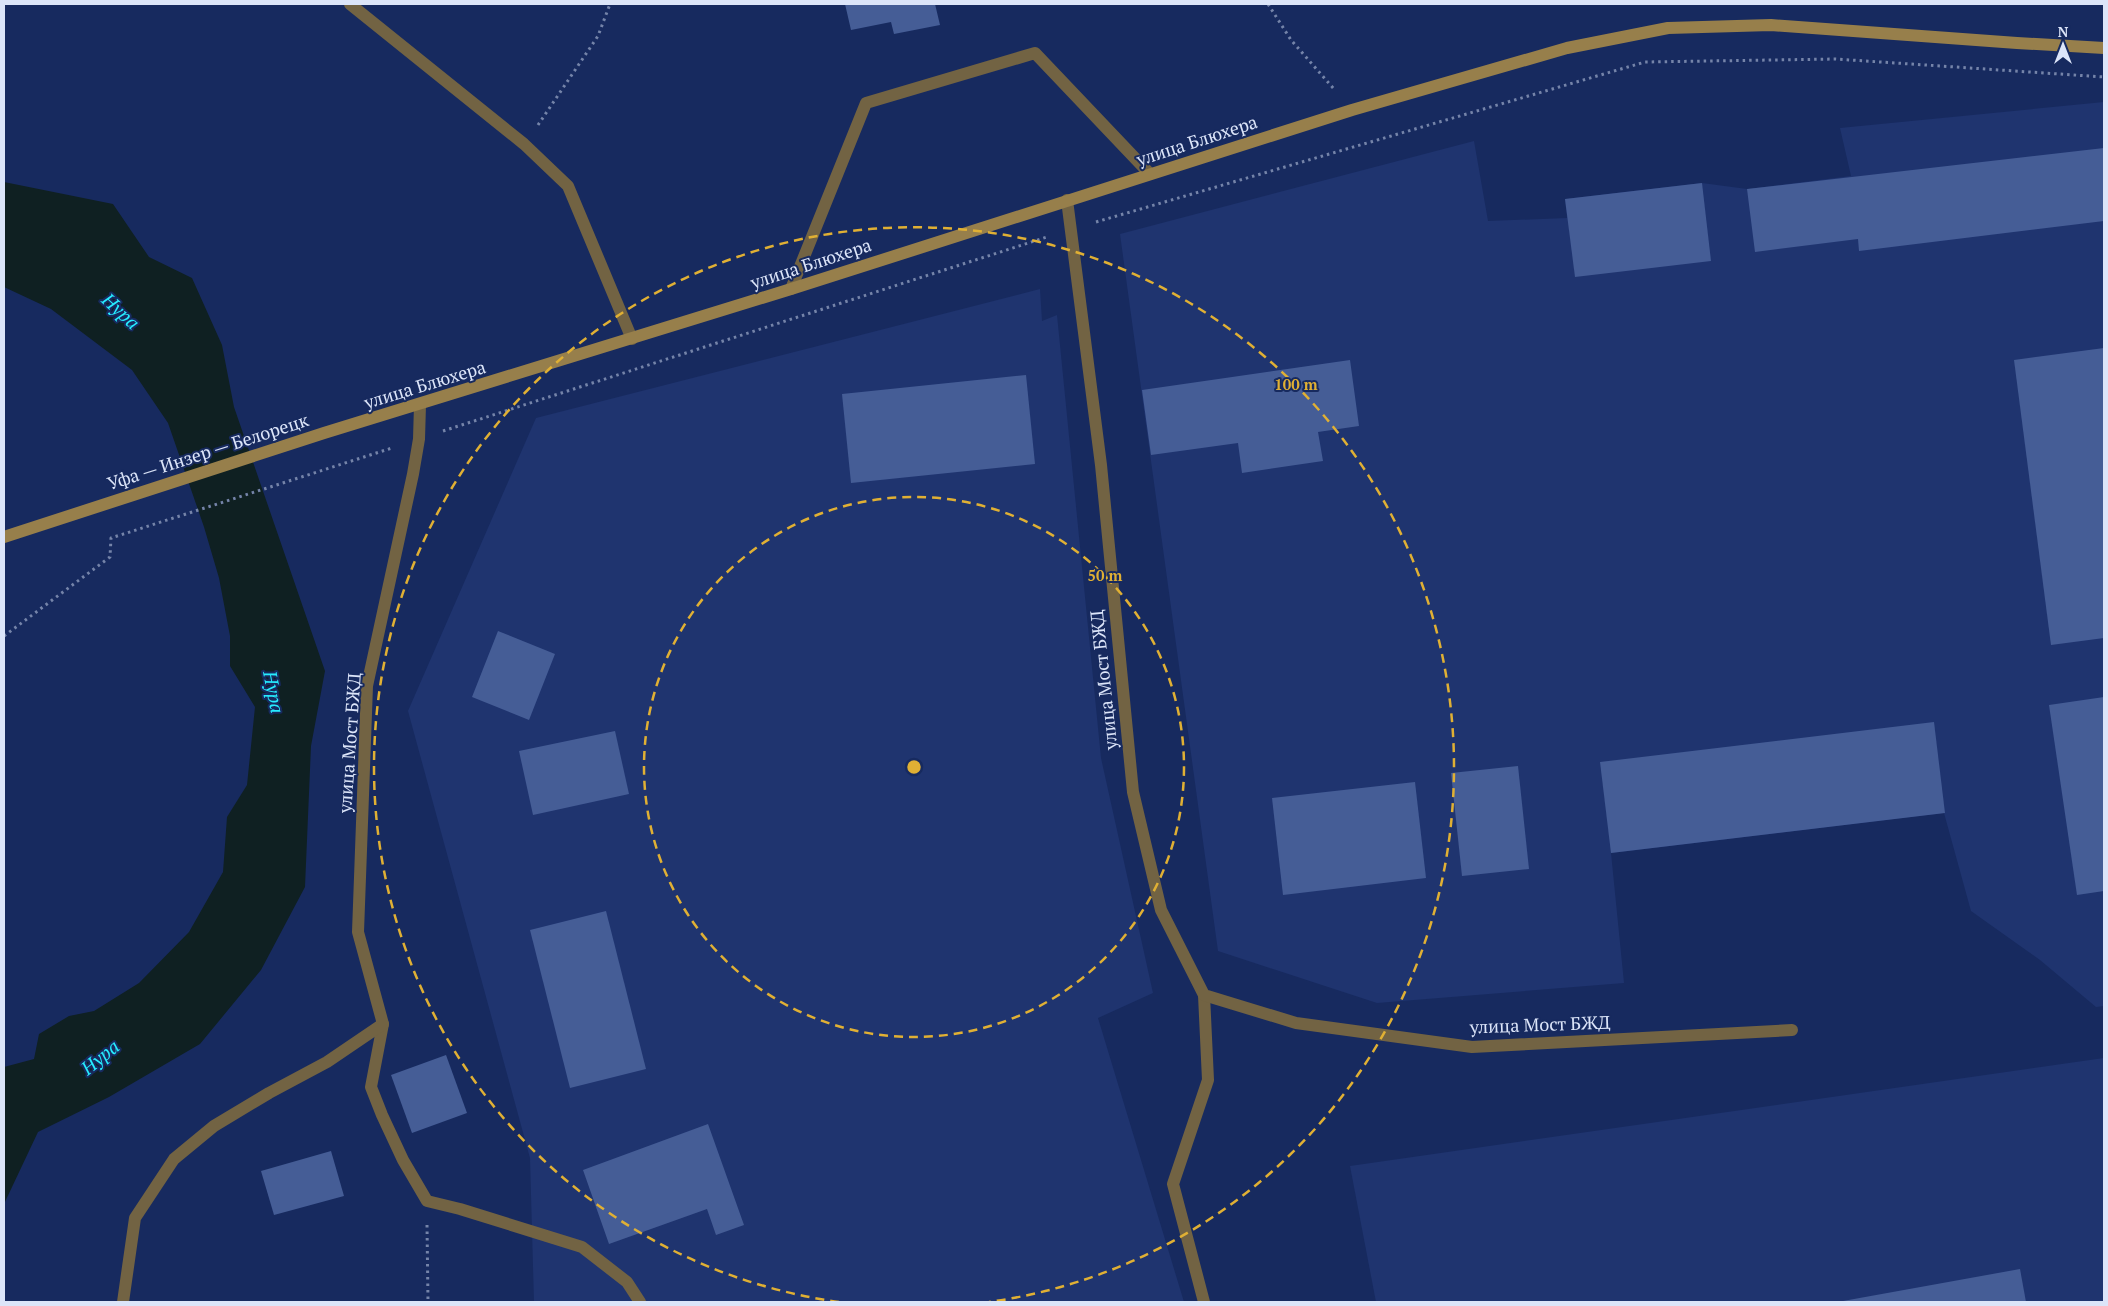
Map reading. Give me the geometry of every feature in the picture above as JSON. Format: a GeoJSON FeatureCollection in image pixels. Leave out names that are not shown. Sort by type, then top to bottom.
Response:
{"type":"FeatureCollection","features":[{"type":"Feature","properties":{"kind":"main road","name":"улица Блюхера"},"geometry":{"type":"LineString","coordinates":[[324,434],[791,289],[1352,110],[1567,48],[1668,28],[1770,25],[2104,48]]}},
{"type":"Feature","properties":{"kind":"main road","name":"Уфа — Инзер — Белорецк"},"geometry":{"type":"LineString","coordinates":[[4,538],[102,504],[324,434]]}},
{"type":"Feature","properties":{"kind":"street"},"geometry":{"type":"LineString","coordinates":[[350,4],[524,144],[568,186],[632,339]]}},
{"type":"Feature","properties":{"kind":"street"},"geometry":{"type":"LineString","coordinates":[[791,289],[866,103],[1035,53],[1150,174]]}},
{"type":"Feature","properties":{"kind":"street","name":"улица Мост БЖД"},"geometry":{"type":"LineString","coordinates":[[1067,200],[1101,465],[1133,792],[1161,910],[1204,995],[1208,1080],[1173,1184],[1204,1302]]}},
{"type":"Feature","properties":{"kind":"street","name":"улица Мост БЖД"},"geometry":{"type":"LineString","coordinates":[[420,405],[419,439],[368,686],[358,932],[383,1024],[371,1086],[403,1160],[427,1201]]}},
{"type":"Feature","properties":{"kind":"street","name":"улица Мост БЖД"},"geometry":{"type":"LineString","coordinates":[[1204,995],[1296,1023],[1472,1048],[1792,1030]]}},
{"type":"Feature","properties":{"kind":"street"},"geometry":{"type":"LineString","coordinates":[[123,1302],[135,1218],[174,1159],[214,1126],[269,1093],[327,1062],[383,1024]]}},
{"type":"Feature","properties":{"kind":"street"},"geometry":{"type":"LineString","coordinates":[[427,1201],[460,1209],[582,1247],[628,1282],[640,1302]]}},
{"type":"Feature","properties":{"kind":"path"},"geometry":{"type":"LineString","coordinates":[[524,144],[598,36],[610,4]]}},
{"type":"Feature","properties":{"kind":"path"},"geometry":{"type":"LineString","coordinates":[[1268,4],[1291,40],[1352,110]]}},
{"type":"Feature","properties":{"kind":"path"},"geometry":{"type":"LineString","coordinates":[[4,636],[110,557],[111,538],[1071,229],[1645,62],[1836,60],[2104,77]]}},
{"type":"Feature","properties":{"kind":"path"},"geometry":{"type":"LineString","coordinates":[[427,1201],[428,1302]]}},
{"type":"Feature","properties":{"kind":"shaded area"},"geometry":{"type":"Polygon","coordinates":[[[2104,102],[2104,1006],[2096,1007],[2040,960],[1971,911],[1944,813],[1611,853],[1624,983],[1377,1003],[1218,951],[1120,234],[1474,141],[1488,221],[1567,218],[1565,199],[1702,183],[1747,189],[1851,176],[1840,128],[2104,102]]]}},
{"type":"Feature","properties":{"kind":"shaded area"},"geometry":{"type":"Polygon","coordinates":[[[1040,289],[1042,321],[1057,315],[1101,758],[1153,993],[1098,1018],[1184,1302],[534,1302],[530,1158],[408,711],[536,418],[1040,289]]]}},
{"type":"Feature","properties":{"kind":"shaded area"},"geometry":{"type":"Polygon","coordinates":[[[2104,1058],[2104,1302],[1376,1302],[1350,1166],[2104,1058]]]}},
{"type":"Feature","properties":{"kind":"water","name":"Нура"},"geometry":{"type":"Polygon","coordinates":[[[4,182],[113,204],[149,257],[192,278],[222,345],[234,407],[325,671],[311,746],[305,887],[261,970],[200,1044],[109,1097],[38,1132],[4,1204],[4,1067],[34,1059],[39,1034],[69,1016],[94,1011],[139,983],[189,932],[223,872],[227,817],[247,785],[255,707],[230,666],[230,636],[219,578],[204,527],[168,423],[132,370],[51,309],[4,287],[4,182]]]}},
{"type":"Feature","properties":{"kind":"building"},"geometry":{"type":"Polygon","coordinates":[[[845,4],[935,4],[940,25],[894,34],[891,22],[851,30],[845,4]]]}},
{"type":"Feature","properties":{"kind":"building"},"geometry":{"type":"Polygon","coordinates":[[[2104,148],[2104,221],[1859,251],[1858,239],[1755,252],[1747,189],[2104,148]]]}},
{"type":"Feature","properties":{"kind":"building"},"geometry":{"type":"Polygon","coordinates":[[[1702,183],[1711,261],[1575,277],[1565,199],[1702,183]]]}},
{"type":"Feature","properties":{"kind":"building"},"geometry":{"type":"Polygon","coordinates":[[[2104,348],[2104,638],[2051,645],[2014,360],[2104,348]]]}},
{"type":"Feature","properties":{"kind":"building"},"geometry":{"type":"Polygon","coordinates":[[[1350,360],[1359,426],[1318,432],[1323,461],[1242,473],[1238,443],[1151,455],[1142,390],[1350,360]]]}},
{"type":"Feature","properties":{"kind":"building"},"geometry":{"type":"Polygon","coordinates":[[[1026,375],[1035,464],[851,483],[842,394],[1026,375]]]}},
{"type":"Feature","properties":{"kind":"building"},"geometry":{"type":"Polygon","coordinates":[[[498,631],[555,654],[529,720],[472,697],[498,631]]]}},
{"type":"Feature","properties":{"kind":"building"},"geometry":{"type":"Polygon","coordinates":[[[2104,697],[2104,891],[2077,895],[2049,705],[2104,697]]]}},
{"type":"Feature","properties":{"kind":"building"},"geometry":{"type":"Polygon","coordinates":[[[1934,722],[1945,813],[1611,853],[1600,762],[1934,722]]]}},
{"type":"Feature","properties":{"kind":"building"},"geometry":{"type":"Polygon","coordinates":[[[615,731],[629,794],[533,815],[519,751],[615,731]]]}},
{"type":"Feature","properties":{"kind":"building"},"geometry":{"type":"Polygon","coordinates":[[[1518,766],[1529,869],[1462,876],[1451,773],[1518,766]]]}},
{"type":"Feature","properties":{"kind":"building"},"geometry":{"type":"Polygon","coordinates":[[[1415,782],[1426,878],[1283,895],[1272,798],[1415,782]]]}},
{"type":"Feature","properties":{"kind":"building"},"geometry":{"type":"Polygon","coordinates":[[[606,911],[646,1069],[570,1088],[530,930],[606,911]]]}},
{"type":"Feature","properties":{"kind":"building"},"geometry":{"type":"Polygon","coordinates":[[[446,1055],[467,1113],[412,1133],[391,1075],[446,1055]]]}},
{"type":"Feature","properties":{"kind":"building"},"geometry":{"type":"Polygon","coordinates":[[[708,1124],[744,1225],[716,1235],[707,1209],[609,1244],[583,1170],[708,1124]]]}},
{"type":"Feature","properties":{"kind":"building"},"geometry":{"type":"Polygon","coordinates":[[[331,1151],[344,1196],[274,1215],[261,1171],[331,1151]]]}},
{"type":"Feature","properties":{"kind":"building"},"geometry":{"type":"Polygon","coordinates":[[[2020,1269],[2026,1302],[1843,1301],[2020,1269]]]}}]}
